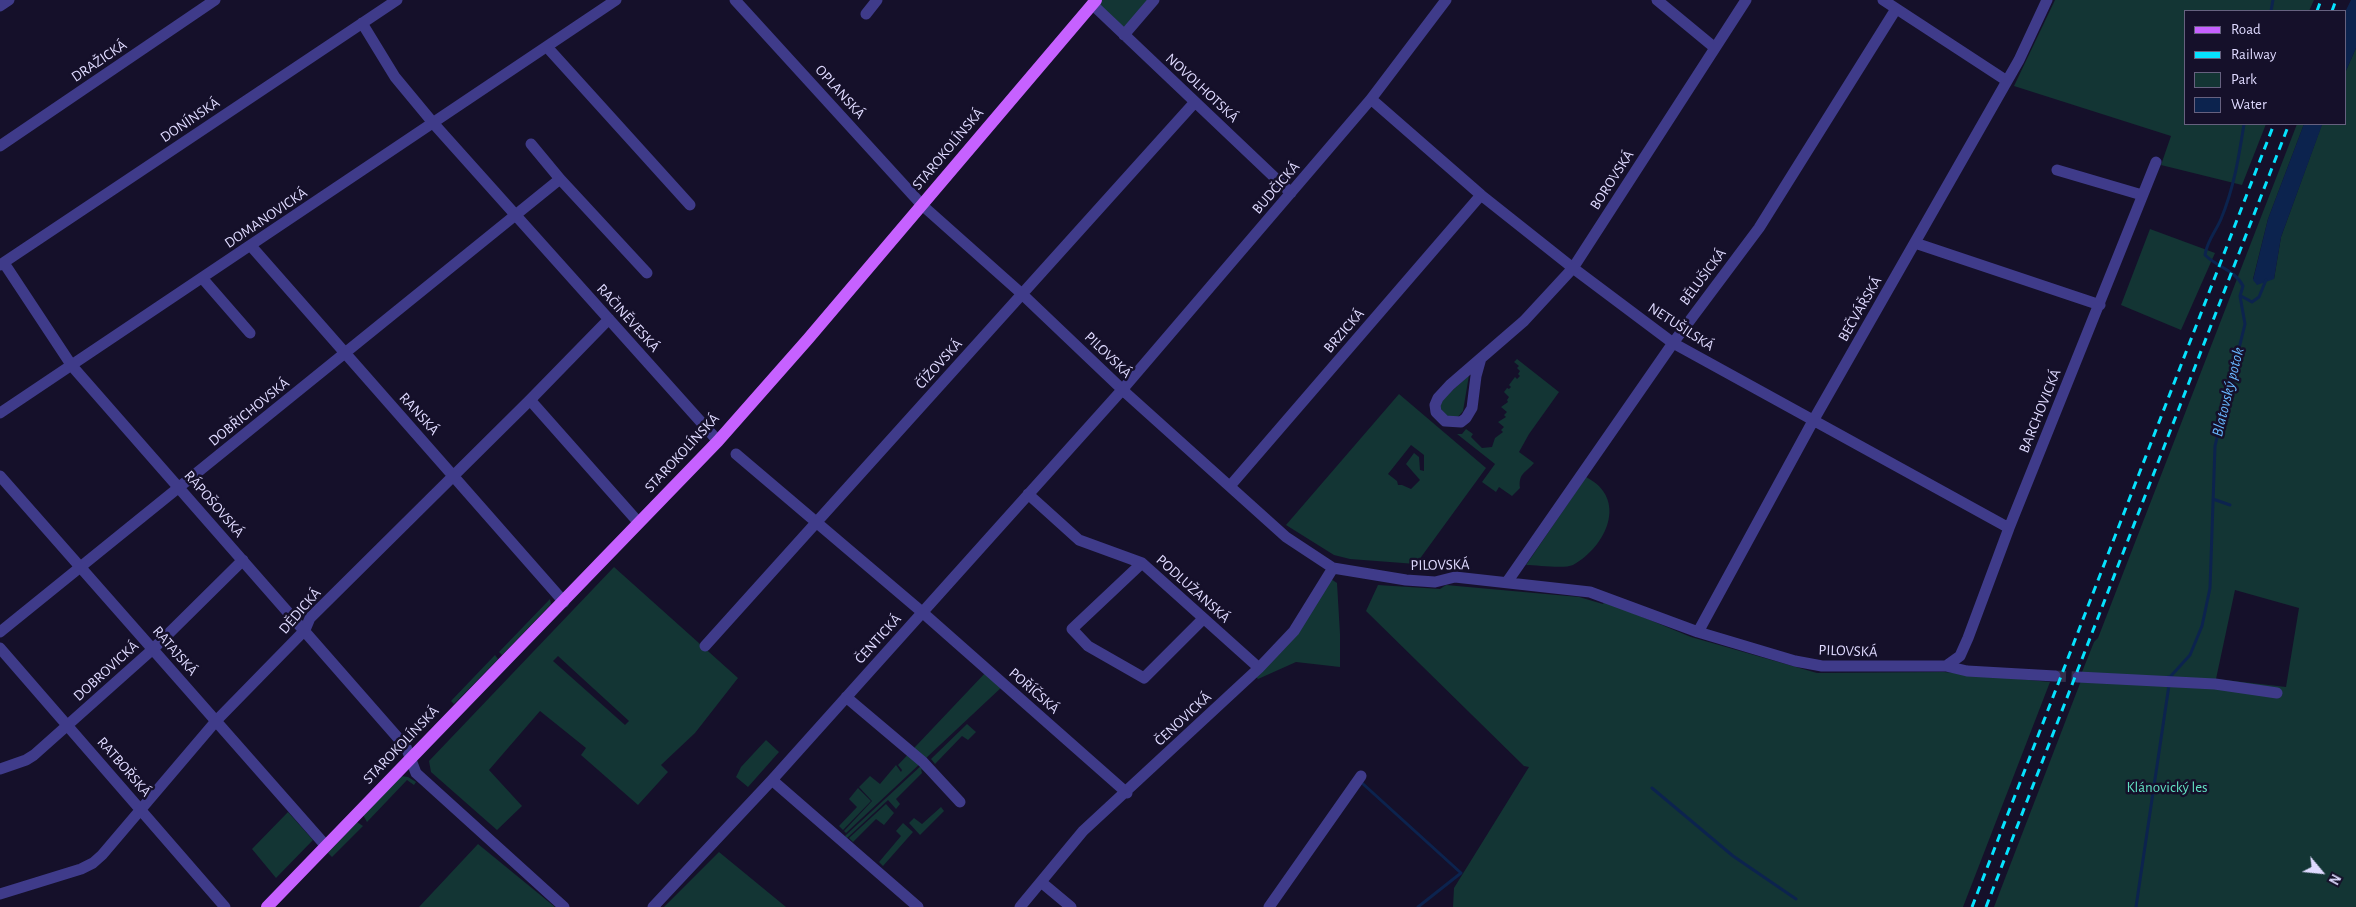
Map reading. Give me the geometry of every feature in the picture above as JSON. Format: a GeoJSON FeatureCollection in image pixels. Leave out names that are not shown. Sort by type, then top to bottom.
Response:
{"type":"FeatureCollection","features":[{"type":"Feature","properties":{"kind":"main road","name":"STAROKOLÍNSKÁ"},"geometry":{"type":"LineString","coordinates":[[267,907],[564,602],[718,440],[922,205],[1094,2]]}},
{"type":"Feature","properties":{"kind":"street"},"geometry":{"type":"LineString","coordinates":[[0,6],[9,0]]}},
{"type":"Feature","properties":{"kind":"street","name":"DRAŽICKÁ"},"geometry":{"type":"LineString","coordinates":[[0,146],[215,0]]}},
{"type":"Feature","properties":{"kind":"street","name":"DONÍNSKÁ"},"geometry":{"type":"LineString","coordinates":[[2,264],[397,0]]}},
{"type":"Feature","properties":{"kind":"street","name":"DOMANOVICKÁ"},"geometry":{"type":"LineString","coordinates":[[0,413],[203,279],[616,0]]}},
{"type":"Feature","properties":{"kind":"street","name":"OPLANSKÁ"},"geometry":{"type":"LineString","coordinates":[[735,0],[922,205]]}},
{"type":"Feature","properties":{"kind":"street"},"geometry":{"type":"LineString","coordinates":[[866,14],[877,0]]}},
{"type":"Feature","properties":{"kind":"street"},"geometry":{"type":"LineString","coordinates":[[1124,35],[1154,0]]}},
{"type":"Feature","properties":{"kind":"street","name":"BUDČICKÁ"},"geometry":{"type":"LineString","coordinates":[[1122,390],[1371,99],[1446,0]]}},
{"type":"Feature","properties":{"kind":"street"},"geometry":{"type":"LineString","coordinates":[[1657,0],[1715,48]]}},
{"type":"Feature","properties":{"kind":"street","name":"BOROVSKÁ"},"geometry":{"type":"LineString","coordinates":[[1481,358],[1470,413],[1461,422],[1445,421],[1436,412],[1435,405],[1438,398],[1450,384],[1524,321],[1573,268],[1746,0]]}},
{"type":"Feature","properties":{"kind":"street"},"geometry":{"type":"LineString","coordinates":[[1883,0],[2007,81]]}},
{"type":"Feature","properties":{"kind":"street","name":"BEČVÁŘSKÁ"},"geometry":{"type":"LineString","coordinates":[[1698,632],[1813,421],[2007,81],[2047,0]]}},
{"type":"Feature","properties":{"kind":"street","name":"NOVOLHOTSKÁ"},"geometry":{"type":"LineString","coordinates":[[1094,2],[1124,35],[1291,193]]}},
{"type":"Feature","properties":{"kind":"street","name":"BĚLUŠICKÁ"},"geometry":{"type":"LineString","coordinates":[[1507,582],[1673,342],[1759,228],[1896,9]]}},
{"type":"Feature","properties":{"kind":"street","name":"RAČINĚVESKÁ"},"geometry":{"type":"LineString","coordinates":[[362,24],[396,76],[434,124],[718,440]]}},
{"type":"Feature","properties":{"kind":"street"},"geometry":{"type":"LineString","coordinates":[[547,47],[690,205]]}},
{"type":"Feature","properties":{"kind":"street","name":"NETUŠILSKÁ"},"geometry":{"type":"LineString","coordinates":[[1371,99],[1481,195],[1573,268],[1673,342],[2009,528]]}},
{"type":"Feature","properties":{"kind":"street","name":"ČÍŽOVSKÁ"},"geometry":{"type":"LineString","coordinates":[[706,646],[1195,102]]}},
{"type":"Feature","properties":{"kind":"street"},"geometry":{"type":"LineString","coordinates":[[531,144],[647,272]]}},
{"type":"Feature","properties":{"kind":"street","name":"BARCHOVICKÁ"},"geometry":{"type":"LineString","coordinates":[[1946,666],[1960,656],[2009,528],[2156,162]]}},
{"type":"Feature","properties":{"kind":"street"},"geometry":{"type":"LineString","coordinates":[[2057,170],[2142,195]]}},
{"type":"Feature","properties":{"kind":"street"},"geometry":{"type":"LineString","coordinates":[[517,216],[560,178]]}},
{"type":"Feature","properties":{"kind":"street","name":"BRZICKÁ"},"geometry":{"type":"LineString","coordinates":[[1230,486],[1481,195]]}},
{"type":"Feature","properties":{"kind":"street","name":"PILOVSKÁ"},"geometry":{"type":"LineString","coordinates":[[922,205],[1022,294],[1122,390],[1286,537],[1333,568],[1406,580],[1435,582],[1456,577],[1590,592],[1698,632],[1822,666],[1946,666],[1966,671],[2055,676]]}},
{"type":"Feature","properties":{"kind":"street","name":"DOBŘICHOVSKÁ"},"geometry":{"type":"LineString","coordinates":[[0,632],[517,216]]}},
{"type":"Feature","properties":{"kind":"street"},"geometry":{"type":"LineString","coordinates":[[1915,243],[2100,304]]}},
{"type":"Feature","properties":{"kind":"street","name":"RANSKÁ"},"geometry":{"type":"LineString","coordinates":[[251,246],[564,602]]}},
{"type":"Feature","properties":{"kind":"street","name":"RÁPOŠOVSKÁ"},"geometry":{"type":"LineString","coordinates":[[2,264],[72,366],[406,747],[416,773],[564,907]]}},
{"type":"Feature","properties":{"kind":"street"},"geometry":{"type":"LineString","coordinates":[[203,279],[250,333]]}},
{"type":"Feature","properties":{"kind":"street","name":"DĚDICKÁ"},"geometry":{"type":"LineString","coordinates":[[0,894],[93,863],[216,721],[305,630],[310,618],[530,400],[608,319]]}},
{"type":"Feature","properties":{"kind":"street","name":"ČENTICKÁ"},"geometry":{"type":"LineString","coordinates":[[653,907],[772,780],[1122,390]]}},
{"type":"Feature","properties":{"kind":"street"},"geometry":{"type":"LineString","coordinates":[[530,400],[639,523]]}},
{"type":"Feature","properties":{"kind":"street","name":"POŘÍČSKÁ"},"geometry":{"type":"LineString","coordinates":[[736,454],[922,612],[1127,793]]}},
{"type":"Feature","properties":{"kind":"street","name":"RATAJSKÁ"},"geometry":{"type":"LineString","coordinates":[[0,476],[326,846]]}},
{"type":"Feature","properties":{"kind":"street","name":"PODLUŽANSKÁ"},"geometry":{"type":"LineString","coordinates":[[1028,494],[1079,540],[1142,564],[1259,668]]}},
{"type":"Feature","properties":{"kind":"street","name":"DOBROVICKÁ"},"geometry":{"type":"LineString","coordinates":[[0,769],[26,760],[68,726],[153,649],[244,560]]}},
{"type":"Feature","properties":{"kind":"street"},"geometry":{"type":"LineString","coordinates":[[1142,564],[1072,629],[1088,646],[1144,678],[1203,619]]}},
{"type":"Feature","properties":{"kind":"street","name":"ČENOVICKÁ"},"geometry":{"type":"LineString","coordinates":[[1020,907],[1083,831],[1127,793],[1259,668],[1294,631],[1333,568]]}},
{"type":"Feature","properties":{"kind":"street","name":"RATBOŘSKÁ"},"geometry":{"type":"LineString","coordinates":[[0,648],[225,907]]}},
{"type":"Feature","properties":{"kind":"street"},"geometry":{"type":"LineString","coordinates":[[2078,677],[2215,684],[2278,693]]}},
{"type":"Feature","properties":{"kind":"street"},"geometry":{"type":"LineString","coordinates":[[846,697],[923,762],[960,802]]}},
{"type":"Feature","properties":{"kind":"street"},"geometry":{"type":"LineString","coordinates":[[1269,907],[1362,776]]}},
{"type":"Feature","properties":{"kind":"street"},"geometry":{"type":"LineString","coordinates":[[772,780],[918,907]]}},
{"type":"Feature","properties":{"kind":"street"},"geometry":{"type":"LineString","coordinates":[[1041,882],[1070,907]]}},
{"type":"Feature","properties":{"kind":"green space"},"geometry":{"type":"Polygon","coordinates":[[[1096,0],[1152,0],[1124,35],[1096,0]]]}},
{"type":"Feature","properties":{"kind":"green space"},"geometry":{"type":"Polygon","coordinates":[[[2055,0],[2314,0],[2309,10],[2184,10],[2184,125],[2266,125],[2242,185],[2161,165],[2171,136],[2014,86],[2055,0]]]}},
{"type":"Feature","properties":{"kind":"green space","name":"Klánovický les"},"geometry":{"type":"Polygon","coordinates":[[[2356,48],[2356,907],[1994,907],[2084,673],[2082,672],[2094,642],[2098,638],[2297,125],[2304,125],[2268,219],[2253,279],[2274,279],[2281,237],[2322,125],[2346,125],[2346,71],[2356,48]],[[2235,590],[2216,679],[2286,687],[2299,608],[2235,590]]]}},
{"type":"Feature","properties":{"kind":"green space"},"geometry":{"type":"Polygon","coordinates":[[[2150,229],[2215,253],[2181,330],[2121,305],[2150,229]]]}},
{"type":"Feature","properties":{"kind":"green space"},"geometry":{"type":"Polygon","coordinates":[[[1517,359],[1559,392],[1529,434],[1519,452],[1534,463],[1520,479],[1520,488],[1512,496],[1499,487],[1496,492],[1482,482],[1495,464],[1457,434],[1462,434],[1466,429],[1473,434],[1471,437],[1482,448],[1492,447],[1495,438],[1503,432],[1501,430],[1504,427],[1498,422],[1506,417],[1504,415],[1507,412],[1501,407],[1508,402],[1509,397],[1504,392],[1507,388],[1511,387],[1509,385],[1515,377],[1517,379],[1520,376],[1518,374],[1520,371],[1517,368],[1519,366],[1514,362],[1517,359]]]}},
{"type":"Feature","properties":{"kind":"green space"},"geometry":{"type":"Polygon","coordinates":[[[1469,375],[1463,411],[1457,418],[1448,418],[1439,407],[1440,402],[1469,375]]]}},
{"type":"Feature","properties":{"kind":"green space"},"geometry":{"type":"Polygon","coordinates":[[[1399,394],[1486,468],[1416,564],[1350,559],[1334,555],[1286,525],[1399,394]],[[1411,445],[1388,474],[1397,481],[1398,485],[1411,489],[1420,480],[1406,464],[1414,453],[1419,457],[1420,470],[1424,471],[1424,455],[1411,445]]]}},
{"type":"Feature","properties":{"kind":"green space"},"geometry":{"type":"Polygon","coordinates":[[[1586,477],[1599,486],[1607,498],[1609,510],[1608,522],[1603,535],[1595,547],[1573,565],[1557,567],[1526,565],[1586,477]]]}},
{"type":"Feature","properties":{"kind":"green space"},"geometry":{"type":"Polygon","coordinates":[[[614,567],[738,678],[695,733],[661,765],[668,772],[638,805],[581,755],[586,748],[540,711],[489,770],[522,806],[497,830],[431,772],[429,761],[614,567]],[[558,656],[553,661],[625,725],[629,721],[558,656]]]}},
{"type":"Feature","properties":{"kind":"green space"},"geometry":{"type":"Polygon","coordinates":[[[1331,579],[1337,583],[1340,667],[1296,662],[1258,679],[1256,677],[1331,579]]]}},
{"type":"Feature","properties":{"kind":"green space"},"geometry":{"type":"Polygon","coordinates":[[[1378,585],[1440,589],[1446,585],[1579,597],[1603,604],[1604,601],[1691,637],[1817,673],[1944,672],[2050,682],[1963,907],[1453,907],[1454,888],[1529,767],[1524,766],[1366,611],[1378,585]]]}},
{"type":"Feature","properties":{"kind":"green space"},"geometry":{"type":"Polygon","coordinates":[[[550,599],[551,604],[502,655],[499,652],[550,599]]]}},
{"type":"Feature","properties":{"kind":"green space"},"geometry":{"type":"Polygon","coordinates":[[[495,655],[498,659],[454,704],[451,701],[495,655]]]}},
{"type":"Feature","properties":{"kind":"green space"},"geometry":{"type":"Polygon","coordinates":[[[987,671],[1004,685],[846,833],[844,831],[872,801],[859,787],[870,776],[880,784],[896,765],[901,772],[902,770],[898,765],[987,671]]]}},
{"type":"Feature","properties":{"kind":"green space"},"geometry":{"type":"Polygon","coordinates":[[[967,724],[976,732],[968,740],[962,736],[935,764],[931,759],[967,724]]]}},
{"type":"Feature","properties":{"kind":"green space"},"geometry":{"type":"Polygon","coordinates":[[[766,740],[779,752],[748,787],[736,777],[741,767],[766,740]]]}},
{"type":"Feature","properties":{"kind":"green space"},"geometry":{"type":"Polygon","coordinates":[[[923,764],[926,773],[921,769],[922,773],[896,799],[900,804],[896,809],[888,800],[847,838],[845,836],[923,764]]]}},
{"type":"Feature","properties":{"kind":"green space"},"geometry":{"type":"Polygon","coordinates":[[[401,776],[408,777],[416,782],[414,785],[407,780],[367,822],[363,815],[401,776]]]}},
{"type":"Feature","properties":{"kind":"green space"},"geometry":{"type":"Polygon","coordinates":[[[858,788],[871,801],[843,830],[839,826],[857,807],[849,799],[858,788]]]}},
{"type":"Feature","properties":{"kind":"green space"},"geometry":{"type":"Polygon","coordinates":[[[886,804],[894,813],[884,825],[876,819],[853,842],[849,838],[886,804]]]}},
{"type":"Feature","properties":{"kind":"green space"},"geometry":{"type":"Polygon","coordinates":[[[941,807],[944,811],[920,835],[909,823],[914,818],[922,824],[941,807]]]}},
{"type":"Feature","properties":{"kind":"green space"},"geometry":{"type":"Polygon","coordinates":[[[288,812],[313,840],[276,878],[252,849],[288,812]]]}},
{"type":"Feature","properties":{"kind":"green space"},"geometry":{"type":"Polygon","coordinates":[[[357,822],[363,826],[332,857],[328,853],[357,822]]]}},
{"type":"Feature","properties":{"kind":"green space"},"geometry":{"type":"Polygon","coordinates":[[[903,823],[913,832],[883,866],[879,862],[901,836],[896,831],[903,823]]]}},
{"type":"Feature","properties":{"kind":"green space"},"geometry":{"type":"Polygon","coordinates":[[[478,844],[555,907],[419,907],[478,844]]]}},
{"type":"Feature","properties":{"kind":"green space"},"geometry":{"type":"Polygon","coordinates":[[[719,852],[786,907],[664,907],[719,852]]]}},
{"type":"Feature","properties":{"kind":"water"},"geometry":{"type":"Polygon","coordinates":[[[2351,0],[2356,0],[2356,48],[2346,71],[2346,10],[2351,0]]]}},
{"type":"Feature","properties":{"kind":"water"},"geometry":{"type":"Polygon","coordinates":[[[2304,125],[2322,125],[2281,237],[2274,279],[2257,285],[2253,280],[2268,219],[2304,125]]]}},
{"type":"Feature","properties":{"kind":"waterway","name":"Blatovský potok"},"geometry":{"type":"LineString","coordinates":[[2271,10],[2273,0]]}},
{"type":"Feature","properties":{"kind":"waterway","name":"Blatovský potok"},"geometry":{"type":"LineString","coordinates":[[2168,677],[2190,655],[2202,626],[2210,588],[2215,446],[2245,324],[2240,296],[2243,286],[2231,272],[2205,255],[2221,219],[2233,184],[2244,125]]}},
{"type":"Feature","properties":{"kind":"waterway"},"geometry":{"type":"LineString","coordinates":[[2241,296],[2252,302],[2259,297],[2266,280]]}},
{"type":"Feature","properties":{"kind":"waterway"},"geometry":{"type":"LineString","coordinates":[[2213,499],[2230,505]]}},
{"type":"Feature","properties":{"kind":"waterway","name":"Blatovský potok"},"geometry":{"type":"LineString","coordinates":[[2136,907],[2169,685]]}},
{"type":"Feature","properties":{"kind":"waterway"},"geometry":{"type":"LineString","coordinates":[[1362,783],[1461,873],[1418,907]]}},
{"type":"Feature","properties":{"kind":"waterway"},"geometry":{"type":"LineString","coordinates":[[1652,788],[1733,856],[1796,899]]}},
{"type":"Feature","properties":{"kind":"tunnel"},"geometry":{"type":"LineString","coordinates":[[2055,676],[2078,677]]}},
{"type":"Feature","properties":{"kind":"railway"},"geometry":{"type":"LineString","coordinates":[[2317,10],[2321,0]]}},
{"type":"Feature","properties":{"kind":"railway"},"geometry":{"type":"LineString","coordinates":[[2332,10],[2336,0]]}},
{"type":"Feature","properties":{"kind":"railway"},"geometry":{"type":"LineString","coordinates":[[1972,907],[2274,125]]}},
{"type":"Feature","properties":{"kind":"railway"},"geometry":{"type":"LineString","coordinates":[[1986,907],[2289,125]]}}]}
